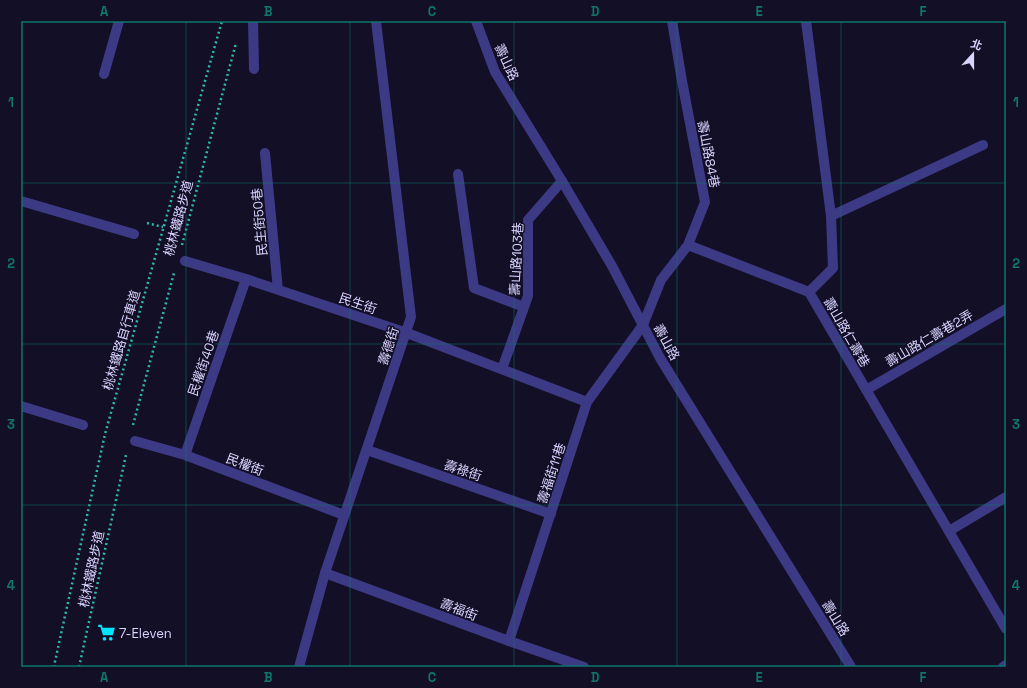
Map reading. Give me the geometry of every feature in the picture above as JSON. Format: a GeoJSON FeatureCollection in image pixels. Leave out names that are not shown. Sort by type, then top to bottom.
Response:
{"type":"FeatureCollection","features":[{"type":"Feature","properties":{"kind":"street"},"geometry":{"type":"LineString","coordinates":[[104,74],[119,21]]}},
{"type":"Feature","properties":{"kind":"street"},"geometry":{"type":"LineString","coordinates":[[253,21],[254,69]]}},
{"type":"Feature","properties":{"kind":"street","name":"壽德街"},"geometry":{"type":"LineString","coordinates":[[299,667],[325,573],[407,333],[411,317],[376,21]]}},
{"type":"Feature","properties":{"kind":"street","name":"壽山路"},"geometry":{"type":"LineString","coordinates":[[476,21],[495,72],[612,266],[660,358],[851,667]]}},
{"type":"Feature","properties":{"kind":"street","name":"壽山路84巷"},"geometry":{"type":"LineString","coordinates":[[643,325],[661,280],[688,245],[705,202],[672,21]]}},
{"type":"Feature","properties":{"kind":"street","name":"壽山路仁壽巷"},"geometry":{"type":"LineString","coordinates":[[806,21],[831,216],[833,268],[809,292],[1006,629]]}},
{"type":"Feature","properties":{"kind":"street"},"geometry":{"type":"LineString","coordinates":[[831,216],[983,145]]}},
{"type":"Feature","properties":{"kind":"street","name":"民生街50巷"},"geometry":{"type":"LineString","coordinates":[[265,153],[278,290]]}},
{"type":"Feature","properties":{"kind":"street"},"geometry":{"type":"LineString","coordinates":[[458,174],[474,288],[524,307]]}},
{"type":"Feature","properties":{"kind":"street","name":"壽山路103巷"},"geometry":{"type":"LineString","coordinates":[[502,369],[528,296],[528,220],[562,181]]}},
{"type":"Feature","properties":{"kind":"street"},"geometry":{"type":"LineString","coordinates":[[21,201],[134,234]]}},
{"type":"Feature","properties":{"kind":"street"},"geometry":{"type":"LineString","coordinates":[[688,245],[809,292]]}},
{"type":"Feature","properties":{"kind":"street","name":"民生街"},"geometry":{"type":"LineString","coordinates":[[185,261],[246,279],[407,333],[587,402]]}},
{"type":"Feature","properties":{"kind":"street","name":"民權街40巷"},"geometry":{"type":"LineString","coordinates":[[185,455],[246,279]]}},
{"type":"Feature","properties":{"kind":"street","name":"壽山路仁壽巷2弄"},"geometry":{"type":"LineString","coordinates":[[866,390],[1006,309]]}},
{"type":"Feature","properties":{"kind":"street","name":"壽福街11巷"},"geometry":{"type":"LineString","coordinates":[[509,642],[587,402],[643,325]]}},
{"type":"Feature","properties":{"kind":"street"},"geometry":{"type":"LineString","coordinates":[[21,406],[83,425]]}},
{"type":"Feature","properties":{"kind":"street","name":"民權街"},"geometry":{"type":"LineString","coordinates":[[135,440],[185,455],[344,515]]}},
{"type":"Feature","properties":{"kind":"street","name":"壽祿街"},"geometry":{"type":"LineString","coordinates":[[367,450],[551,514]]}},
{"type":"Feature","properties":{"kind":"street"},"geometry":{"type":"LineString","coordinates":[[949,531],[1006,497]]}},
{"type":"Feature","properties":{"kind":"street","name":"壽福街"},"geometry":{"type":"LineString","coordinates":[[325,573],[509,642],[584,667]]}},
{"type":"Feature","properties":{"kind":"path","name":"桃林鐵路自行車道"},"geometry":{"type":"LineString","coordinates":[[55,667],[105,434],[222,21]]}},
{"type":"Feature","properties":{"kind":"path","name":"桃林鐵路步道"},"geometry":{"type":"LineString","coordinates":[[181,247],[236,42]]}},
{"type":"Feature","properties":{"kind":"path"},"geometry":{"type":"LineString","coordinates":[[144,222],[164,227]]}},
{"type":"Feature","properties":{"kind":"path","name":"桃林鐵路步道"},"geometry":{"type":"LineString","coordinates":[[134,420],[176,267]]}},
{"type":"Feature","properties":{"kind":"path","name":"桃林鐵路步道"},"geometry":{"type":"LineString","coordinates":[[79,667],[122,475]]}},
{"type":"Feature","properties":{"kind":"place","name":"7-Eleven"},"geometry":{"type":"Point","coordinates":[106,633]}}]}
